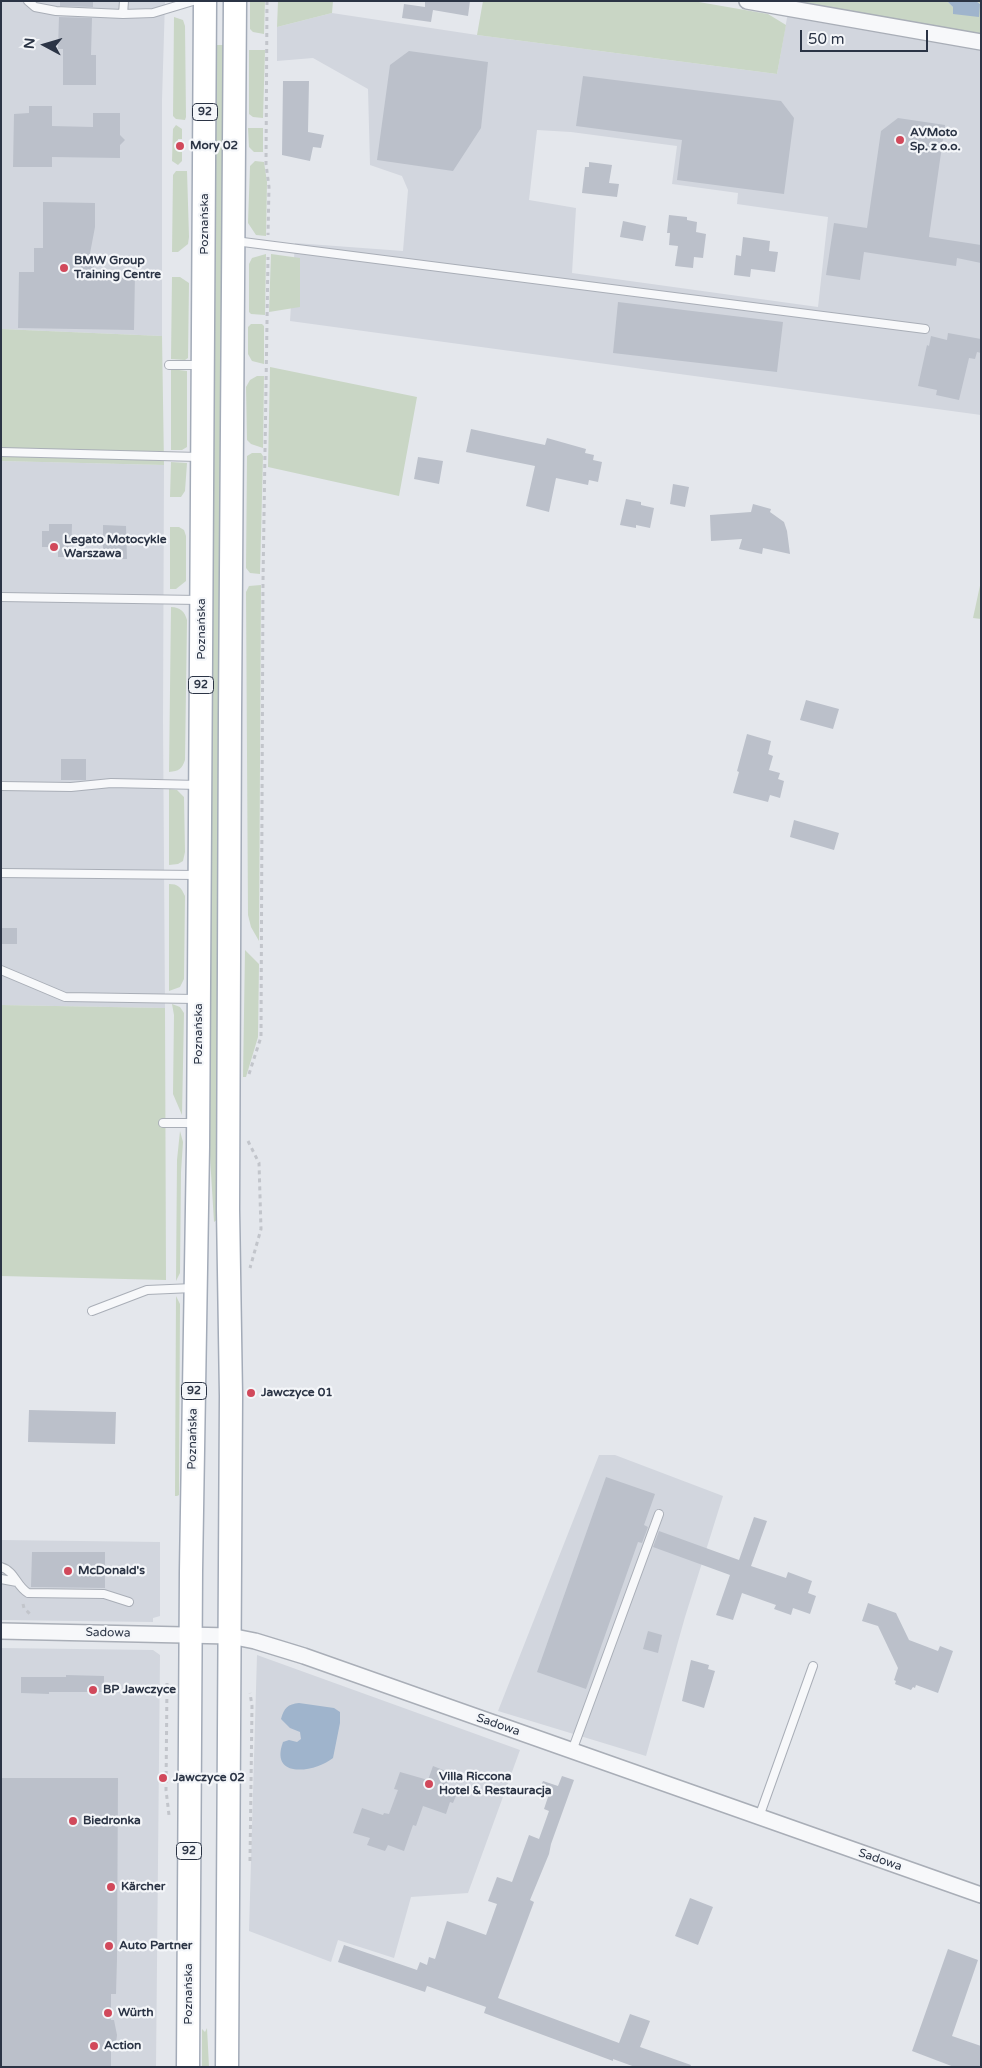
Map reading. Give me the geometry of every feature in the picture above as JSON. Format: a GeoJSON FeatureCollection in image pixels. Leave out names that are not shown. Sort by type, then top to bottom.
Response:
{"type":"FeatureCollection","features":[{"type":"Feature","properties":{"kind":"main road","name":"Poznańska"},"geometry":{"type":"LineString","coordinates":[[188,2067],[201,785],[206,1]]}},
{"type":"Feature","properties":{"kind":"main road","name":"92"},"geometry":{"type":"LineString","coordinates":[[227,2067],[231,1396],[228,1180],[235,1]]}},
{"type":"Feature","properties":{"kind":"street"},"geometry":{"type":"LineString","coordinates":[[747,1],[981,42]]}},
{"type":"Feature","properties":{"kind":"street","name":"Sadowa"},"geometry":{"type":"LineString","coordinates":[[1,1631],[230,1636],[255,1641],[304,1656],[981,1895]]}},
{"type":"Feature","properties":{"kind":"lane"},"geometry":{"type":"LineString","coordinates":[[28,1],[35,8],[56,11],[123,14],[153,13],[193,1]]}},
{"type":"Feature","properties":{"kind":"lane"},"geometry":{"type":"LineString","coordinates":[[123,14],[124,1]]}},
{"type":"Feature","properties":{"kind":"lane"},"geometry":{"type":"LineString","coordinates":[[233,241],[925,329]]}},
{"type":"Feature","properties":{"kind":"lane"},"geometry":{"type":"LineString","coordinates":[[169,365],[204,366]]}},
{"type":"Feature","properties":{"kind":"lane"},"geometry":{"type":"LineString","coordinates":[[1,452],[203,457]]}},
{"type":"Feature","properties":{"kind":"lane"},"geometry":{"type":"LineString","coordinates":[[1,596],[202,600]]}},
{"type":"Feature","properties":{"kind":"lane"},"geometry":{"type":"LineString","coordinates":[[1,786],[71,786],[111,783],[201,785]]}},
{"type":"Feature","properties":{"kind":"lane"},"geometry":{"type":"LineString","coordinates":[[1,874],[200,875]]}},
{"type":"Feature","properties":{"kind":"lane"},"geometry":{"type":"LineString","coordinates":[[1,970],[64,997],[199,999]]}},
{"type":"Feature","properties":{"kind":"lane"},"geometry":{"type":"LineString","coordinates":[[163,1123],[198,1124]]}},
{"type":"Feature","properties":{"kind":"lane"},"geometry":{"type":"LineString","coordinates":[[92,1312],[147,1290],[196,1288]]}},
{"type":"Feature","properties":{"kind":"lane"},"geometry":{"type":"LineString","coordinates":[[572,1751],[659,1514]]}},
{"type":"Feature","properties":{"kind":"lane"},"geometry":{"type":"LineString","coordinates":[[1,1567],[9,1570],[25,1591],[33,1594],[104,1594],[129,1602]]}},
{"type":"Feature","properties":{"kind":"lane"},"geometry":{"type":"LineString","coordinates":[[1,1578],[17,1582]]}},
{"type":"Feature","properties":{"kind":"lane"},"geometry":{"type":"LineString","coordinates":[[759,1817],[814,1666]]}},
{"type":"Feature","properties":{"kind":"path"},"geometry":{"type":"LineString","coordinates":[[248,1078],[261,1036],[262,581],[269,187],[266,164],[267,1]]}},
{"type":"Feature","properties":{"kind":"path"},"geometry":{"type":"LineString","coordinates":[[248,1140],[259,1162],[261,1230],[249,1277]]}},
{"type":"Feature","properties":{"kind":"shaded area"},"geometry":{"type":"Polygon","coordinates":[[[1,1],[165,1],[162,100],[162,336],[1,329],[1,1]]]}},
{"type":"Feature","properties":{"kind":"shaded area"},"geometry":{"type":"Polygon","coordinates":[[[790,1],[981,35],[981,415],[290,321],[295,243],[403,251],[408,190],[402,176],[370,165],[368,89],[313,58],[277,61],[277,27],[332,13],[477,35],[777,74],[790,1]],[[537,130],[529,200],[576,208],[572,273],[818,307],[828,217],[737,204],[738,193],[672,184],[677,146],[571,132],[537,130]]]}},
{"type":"Feature","properties":{"kind":"shaded area"},"geometry":{"type":"Polygon","coordinates":[[[1,461],[164,465],[165,1008],[1,1005],[1,461]]]}},
{"type":"Feature","properties":{"kind":"shaded area"},"geometry":{"type":"Polygon","coordinates":[[[599,1455],[615,1455],[723,1496],[685,1617],[646,1756],[498,1711],[599,1455]]]}},
{"type":"Feature","properties":{"kind":"shaded area"},"geometry":{"type":"Polygon","coordinates":[[[1,1540],[160,1542],[160,1616],[153,1618],[153,1622],[1,1620],[1,1540]]]}},
{"type":"Feature","properties":{"kind":"shaded area"},"geometry":{"type":"Polygon","coordinates":[[[1,1648],[153,1650],[160,1655],[156,2067],[1,2067],[1,1648]]]}},
{"type":"Feature","properties":{"kind":"shaded area"},"geometry":{"type":"Polygon","coordinates":[[[257,1655],[520,1750],[468,1893],[411,1897],[394,1958],[338,1940],[331,1962],[249,1931],[257,1655]]]}},
{"type":"Feature","properties":{"kind":"green space"},"geometry":{"type":"Polygon","coordinates":[[[250,1],[265,1],[264,34],[253,32],[250,29],[250,1]]]}},
{"type":"Feature","properties":{"kind":"green space"},"geometry":{"type":"Polygon","coordinates":[[[278,1],[333,1],[332,13],[277,27],[278,1]]]}},
{"type":"Feature","properties":{"kind":"green space"},"geometry":{"type":"Polygon","coordinates":[[[483,1],[693,1],[768,14],[786,25],[777,74],[477,35],[483,1]]]}},
{"type":"Feature","properties":{"kind":"green space"},"geometry":{"type":"Polygon","coordinates":[[[794,1],[947,1],[953,7],[980,4],[976,1],[981,1],[981,35],[794,1]]]}},
{"type":"Feature","properties":{"kind":"green space"},"geometry":{"type":"Polygon","coordinates":[[[174,17],[183,20],[185,26],[185,120],[176,119],[173,116],[174,17]]]}},
{"type":"Feature","properties":{"kind":"green space"},"geometry":{"type":"Polygon","coordinates":[[[216,45],[226,45],[218,1219],[214,1222],[208,1124],[216,45]]]}},
{"type":"Feature","properties":{"kind":"green space"},"geometry":{"type":"Polygon","coordinates":[[[249,50],[265,50],[263,118],[253,117],[249,114],[249,50]]]}},
{"type":"Feature","properties":{"kind":"green space"},"geometry":{"type":"Polygon","coordinates":[[[176,125],[182,129],[182,139],[178,139],[177,151],[182,152],[182,161],[178,165],[172,161],[173,129],[176,125]]]}},
{"type":"Feature","properties":{"kind":"green space"},"geometry":{"type":"Polygon","coordinates":[[[248,128],[263,128],[263,152],[254,152],[249,147],[248,128]]]}},
{"type":"Feature","properties":{"kind":"green space"},"geometry":{"type":"Polygon","coordinates":[[[255,161],[264,162],[267,182],[266,236],[256,235],[248,223],[250,166],[255,161]]]}},
{"type":"Feature","properties":{"kind":"green space"},"geometry":{"type":"Polygon","coordinates":[[[176,171],[187,171],[189,237],[188,244],[178,252],[172,252],[173,175],[176,171]]]}},
{"type":"Feature","properties":{"kind":"green space"},"geometry":{"type":"Polygon","coordinates":[[[266,254],[265,315],[251,314],[249,312],[249,264],[252,258],[266,254]]]}},
{"type":"Feature","properties":{"kind":"green space"},"geometry":{"type":"Polygon","coordinates":[[[271,254],[300,258],[300,307],[269,312],[271,254]]]}},
{"type":"Feature","properties":{"kind":"green space"},"geometry":{"type":"Polygon","coordinates":[[[172,277],[180,277],[189,283],[188,358],[185,360],[171,359],[172,277]]]}},
{"type":"Feature","properties":{"kind":"green space"},"geometry":{"type":"Polygon","coordinates":[[[251,324],[262,324],[264,326],[264,364],[252,361],[248,354],[248,327],[251,324]]]}},
{"type":"Feature","properties":{"kind":"green space"},"geometry":{"type":"Polygon","coordinates":[[[1,329],[162,336],[164,465],[1,461],[1,329]]]}},
{"type":"Feature","properties":{"kind":"green space"},"geometry":{"type":"Polygon","coordinates":[[[270,367],[417,397],[399,496],[268,467],[270,367]]]}},
{"type":"Feature","properties":{"kind":"green space"},"geometry":{"type":"Polygon","coordinates":[[[171,369],[187,371],[187,447],[182,450],[171,450],[171,369]]]}},
{"type":"Feature","properties":{"kind":"green space"},"geometry":{"type":"Polygon","coordinates":[[[257,376],[264,376],[263,448],[251,444],[247,440],[246,387],[250,380],[257,376]]]}},
{"type":"Feature","properties":{"kind":"green space"},"geometry":{"type":"Polygon","coordinates":[[[252,453],[261,453],[263,456],[260,574],[250,573],[246,568],[247,456],[252,453]]]}},
{"type":"Feature","properties":{"kind":"green space"},"geometry":{"type":"Polygon","coordinates":[[[171,462],[187,463],[185,491],[181,497],[170,497],[171,462]]]}},
{"type":"Feature","properties":{"kind":"green space"},"geometry":{"type":"Polygon","coordinates":[[[170,527],[179,527],[184,530],[186,536],[186,581],[176,589],[170,589],[170,527]]]}},
{"type":"Feature","properties":{"kind":"green space"},"geometry":{"type":"Polygon","coordinates":[[[981,581],[981,619],[973,618],[981,581]]]}},
{"type":"Feature","properties":{"kind":"green space"},"geometry":{"type":"Polygon","coordinates":[[[261,585],[259,941],[251,927],[248,915],[246,592],[249,586],[261,585]]]}},
{"type":"Feature","properties":{"kind":"green space"},"geometry":{"type":"Polygon","coordinates":[[[171,607],[182,610],[187,620],[185,760],[180,769],[169,772],[171,607]]]}},
{"type":"Feature","properties":{"kind":"green space"},"geometry":{"type":"Polygon","coordinates":[[[169,789],[177,790],[184,797],[185,852],[183,861],[178,864],[169,865],[169,789]]]}},
{"type":"Feature","properties":{"kind":"green space"},"geometry":{"type":"Polygon","coordinates":[[[169,884],[179,887],[185,896],[184,979],[180,987],[169,991],[169,884]]]}},
{"type":"Feature","properties":{"kind":"green space"},"geometry":{"type":"Polygon","coordinates":[[[245,950],[259,964],[258,1037],[246,1077],[243,1077],[245,950]]]}},
{"type":"Feature","properties":{"kind":"green space"},"geometry":{"type":"Polygon","coordinates":[[[172,1004],[180,1007],[184,1013],[182,1115],[173,1094],[174,1015],[172,1004]]]}},
{"type":"Feature","properties":{"kind":"green space"},"geometry":{"type":"Polygon","coordinates":[[[1,1005],[165,1008],[166,1280],[1,1276],[1,1005]]]}},
{"type":"Feature","properties":{"kind":"green space"},"geometry":{"type":"Polygon","coordinates":[[[180,1131],[183,1142],[180,1273],[176,1281],[177,1160],[180,1131]]]}},
{"type":"Feature","properties":{"kind":"green space"},"geometry":{"type":"Polygon","coordinates":[[[176,1296],[180,1304],[179,1495],[175,1496],[176,1296]]]}},
{"type":"Feature","properties":{"kind":"green space"},"geometry":{"type":"Polygon","coordinates":[[[207,2028],[209,2067],[202,2067],[202,2029],[205,2032],[207,2028]]]}},
{"type":"Feature","properties":{"kind":"water"},"geometry":{"type":"Polygon","coordinates":[[[947,1],[976,1],[980,4],[979,17],[953,14],[953,7],[947,1]]]}},
{"type":"Feature","properties":{"kind":"water"},"geometry":{"type":"Polygon","coordinates":[[[299,1703],[334,1708],[340,1712],[340,1723],[333,1758],[316,1767],[296,1770],[288,1767],[283,1762],[280,1754],[283,1742],[289,1740],[297,1742],[301,1739],[300,1732],[290,1728],[281,1719],[287,1707],[299,1703]]]}},
{"type":"Feature","properties":{"kind":"building"},"geometry":{"type":"Polygon","coordinates":[[[60,1],[93,1],[93,7],[60,6],[60,1]]]}},
{"type":"Feature","properties":{"kind":"building"},"geometry":{"type":"Polygon","coordinates":[[[425,1],[470,1],[468,16],[433,10],[431,22],[402,18],[404,4],[425,7],[425,1]]]}},
{"type":"Feature","properties":{"kind":"building"},"geometry":{"type":"Polygon","coordinates":[[[59,17],[92,18],[91,55],[96,55],[96,85],[63,85],[63,49],[58,49],[59,17]]]}},
{"type":"Feature","properties":{"kind":"building"},"geometry":{"type":"Polygon","coordinates":[[[409,51],[488,62],[481,128],[453,171],[377,160],[390,65],[409,51]]]}},
{"type":"Feature","properties":{"kind":"building"},"geometry":{"type":"Polygon","coordinates":[[[583,76],[781,101],[794,118],[784,194],[677,180],[682,140],[576,126],[583,76]]]}},
{"type":"Feature","properties":{"kind":"building"},"geometry":{"type":"Polygon","coordinates":[[[283,81],[309,81],[308,132],[324,135],[321,148],[313,147],[310,161],[282,155],[283,81]]]}},
{"type":"Feature","properties":{"kind":"building"},"geometry":{"type":"Polygon","coordinates":[[[29,106],[52,106],[52,126],[93,127],[93,113],[120,113],[120,135],[125,140],[120,145],[120,158],[52,157],[52,167],[13,167],[14,114],[29,113],[29,106]]]}},
{"type":"Feature","properties":{"kind":"building"},"geometry":{"type":"Polygon","coordinates":[[[898,118],[945,125],[929,237],[981,245],[981,263],[957,258],[956,266],[864,252],[860,280],[826,275],[834,223],[867,228],[881,131],[898,118]]]}},
{"type":"Feature","properties":{"kind":"building"},"geometry":{"type":"Polygon","coordinates":[[[589,162],[612,165],[609,183],[619,184],[617,197],[582,193],[585,167],[589,167],[589,162]]]}},
{"type":"Feature","properties":{"kind":"building","name":"BMW Group Training Centre"},"geometry":{"type":"Polygon","coordinates":[[[43,202],[95,203],[95,227],[88,264],[94,264],[94,273],[135,273],[134,330],[18,328],[19,272],[34,272],[34,248],[43,248],[43,202]]]}},
{"type":"Feature","properties":{"kind":"building"},"geometry":{"type":"Polygon","coordinates":[[[669,215],[687,217],[687,220],[697,222],[696,232],[706,234],[703,258],[694,257],[693,268],[675,266],[678,246],[669,245],[670,233],[667,233],[669,215]]]}},
{"type":"Feature","properties":{"kind":"building"},"geometry":{"type":"Polygon","coordinates":[[[623,221],[646,226],[643,241],[620,237],[623,221]]]}},
{"type":"Feature","properties":{"kind":"building"},"geometry":{"type":"Polygon","coordinates":[[[743,237],[770,241],[769,251],[778,252],[775,272],[751,269],[750,277],[734,275],[736,255],[741,256],[743,237]]]}},
{"type":"Feature","properties":{"kind":"building"},"geometry":{"type":"Polygon","coordinates":[[[618,302],[783,322],[777,372],[613,353],[618,302]]]}},
{"type":"Feature","properties":{"kind":"building"},"geometry":{"type":"Polygon","coordinates":[[[948,333],[981,339],[981,353],[977,352],[975,359],[969,358],[959,400],[936,395],[937,390],[918,386],[927,345],[929,346],[931,336],[947,340],[948,333]]]}},
{"type":"Feature","properties":{"kind":"building"},"geometry":{"type":"Polygon","coordinates":[[[471,429],[545,445],[547,438],[586,449],[585,453],[594,455],[593,460],[602,462],[598,482],[589,480],[588,485],[556,478],[549,512],[526,506],[535,466],[466,452],[471,429]]]}},
{"type":"Feature","properties":{"kind":"building"},"geometry":{"type":"Polygon","coordinates":[[[418,457],[443,461],[439,484],[414,479],[418,457]]]}},
{"type":"Feature","properties":{"kind":"building"},"geometry":{"type":"Polygon","coordinates":[[[673,484],[689,487],[685,507],[670,504],[673,484]]]}},
{"type":"Feature","properties":{"kind":"building"},"geometry":{"type":"Polygon","coordinates":[[[626,499],[641,502],[641,505],[654,508],[650,528],[636,525],[636,528],[620,525],[626,499]]]}},
{"type":"Feature","properties":{"kind":"building"},"geometry":{"type":"Polygon","coordinates":[[[753,504],[771,509],[770,512],[784,522],[790,554],[763,548],[762,554],[739,549],[742,539],[711,541],[710,515],[751,512],[753,504]]]}},
{"type":"Feature","properties":{"kind":"building"},"geometry":{"type":"Polygon","coordinates":[[[49,524],[72,524],[71,557],[58,557],[58,547],[42,547],[42,531],[49,531],[49,524]]]}},
{"type":"Feature","properties":{"kind":"building"},"geometry":{"type":"Polygon","coordinates":[[[103,525],[126,526],[127,559],[103,559],[103,525]]]}},
{"type":"Feature","properties":{"kind":"building"},"geometry":{"type":"Polygon","coordinates":[[[806,700],[839,709],[833,729],[800,720],[806,700]]]}},
{"type":"Feature","properties":{"kind":"building"},"geometry":{"type":"Polygon","coordinates":[[[747,734],[771,741],[768,754],[773,756],[769,770],[780,773],[778,779],[784,781],[780,798],[770,795],[768,802],[733,793],[747,734]]]}},
{"type":"Feature","properties":{"kind":"building"},"geometry":{"type":"Polygon","coordinates":[[[61,759],[86,759],[86,780],[61,780],[61,759]]]}},
{"type":"Feature","properties":{"kind":"building"},"geometry":{"type":"Polygon","coordinates":[[[794,820],[839,833],[834,850],[790,837],[794,820]]]}},
{"type":"Feature","properties":{"kind":"building"},"geometry":{"type":"Polygon","coordinates":[[[1,928],[17,928],[17,944],[1,944],[1,928]]]}},
{"type":"Feature","properties":{"kind":"building"},"geometry":{"type":"Polygon","coordinates":[[[29,1410],[116,1412],[115,1444],[28,1442],[29,1410]]]}},
{"type":"Feature","properties":{"kind":"building"},"geometry":{"type":"Polygon","coordinates":[[[606,1477],[655,1494],[644,1525],[648,1527],[642,1543],[638,1542],[586,1689],[537,1672],[606,1477]]]}},
{"type":"Feature","properties":{"kind":"building"},"geometry":{"type":"Polygon","coordinates":[[[754,1517],[767,1521],[751,1566],[786,1578],[788,1572],[812,1581],[808,1593],[816,1596],[810,1614],[793,1608],[791,1615],[774,1609],[776,1605],[742,1593],[733,1620],[716,1615],[730,1575],[653,1547],[659,1531],[739,1560],[754,1517]]]}},
{"type":"Feature","properties":{"kind":"building","name":"McDonald's"},"geometry":{"type":"Polygon","coordinates":[[[32,1552],[105,1552],[105,1588],[31,1587],[32,1552]]]}},
{"type":"Feature","properties":{"kind":"building"},"geometry":{"type":"Polygon","coordinates":[[[868,1603],[896,1613],[909,1640],[938,1651],[940,1646],[953,1651],[938,1693],[916,1685],[911,1690],[895,1684],[896,1681],[894,1680],[898,1668],[878,1626],[862,1621],[868,1603]]]}},
{"type":"Feature","properties":{"kind":"building"},"geometry":{"type":"Polygon","coordinates":[[[648,1631],[662,1635],[658,1653],[643,1649],[648,1631]]]}},
{"type":"Feature","properties":{"kind":"building"},"geometry":{"type":"Polygon","coordinates":[[[691,1660],[709,1665],[708,1669],[715,1671],[704,1708],[682,1701],[691,1660]]]}},
{"type":"Feature","properties":{"kind":"building"},"geometry":{"type":"Polygon","coordinates":[[[66,1675],[104,1676],[104,1692],[21,1693],[21,1677],[66,1677],[66,1675]]]}},
{"type":"Feature","properties":{"kind":"building"},"geometry":{"type":"Polygon","coordinates":[[[433,1766],[451,1773],[446,1787],[458,1791],[453,1803],[450,1802],[446,1814],[423,1806],[416,1826],[413,1825],[404,1851],[388,1845],[385,1851],[367,1845],[370,1838],[353,1833],[362,1808],[383,1815],[384,1813],[389,1814],[398,1790],[394,1789],[400,1772],[428,1780],[433,1766]]]}},
{"type":"Feature","properties":{"kind":"building"},"geometry":{"type":"Polygon","coordinates":[[[562,1776],[574,1780],[549,1854],[530,1900],[534,1902],[498,1998],[619,2043],[630,2014],[650,2021],[640,2047],[691,2065],[690,2067],[635,2067],[613,2059],[613,2061],[484,2013],[486,2007],[427,1986],[425,1992],[338,1962],[344,1945],[417,1970],[420,1962],[427,1965],[429,1957],[435,1959],[447,1921],[486,1935],[497,1904],[488,1901],[497,1877],[512,1882],[529,1835],[539,1839],[549,1811],[544,1809],[548,1797],[538,1793],[543,1781],[558,1786],[562,1776]]]}},
{"type":"Feature","properties":{"kind":"building"},"geometry":{"type":"Polygon","coordinates":[[[1,1778],[118,1778],[116,1994],[111,1994],[111,2020],[114,2020],[117,2035],[115,2051],[111,2051],[111,2067],[1,2067],[1,1778]]]}},
{"type":"Feature","properties":{"kind":"building"},"geometry":{"type":"Polygon","coordinates":[[[690,1898],[713,1907],[698,1945],[675,1936],[690,1898]]]}},
{"type":"Feature","properties":{"kind":"building"},"geometry":{"type":"Polygon","coordinates":[[[948,1949],[978,1960],[952,2036],[981,2046],[981,2067],[954,2067],[912,2051],[948,1949]]]}},
{"type":"Feature","properties":{"kind":"place","name":"AVMoto Sp. z o.o."},"geometry":{"type":"Point","coordinates":[900,140]}},
{"type":"Feature","properties":{"kind":"place","name":"Mory 02"},"geometry":{"type":"Point","coordinates":[180,146]}},
{"type":"Feature","properties":{"kind":"place","name":"BMW Group Training Centre"},"geometry":{"type":"Point","coordinates":[64,268]}},
{"type":"Feature","properties":{"kind":"place","name":"Legato Motocykle Warszawa"},"geometry":{"type":"Point","coordinates":[54,547]}},
{"type":"Feature","properties":{"kind":"place","name":"Jawczyce 01"},"geometry":{"type":"Point","coordinates":[251,1393]}},
{"type":"Feature","properties":{"kind":"place","name":"McDonald's"},"geometry":{"type":"Point","coordinates":[68,1571]}},
{"type":"Feature","properties":{"kind":"place","name":"BP Jawczyce"},"geometry":{"type":"Point","coordinates":[93,1690]}},
{"type":"Feature","properties":{"kind":"place","name":"Jawczyce 02"},"geometry":{"type":"Point","coordinates":[163,1778]}},
{"type":"Feature","properties":{"kind":"place","name":"Villa Riccona Hotel & Restauracja"},"geometry":{"type":"Point","coordinates":[429,1784]}},
{"type":"Feature","properties":{"kind":"place","name":"Biedronka"},"geometry":{"type":"Point","coordinates":[73,1821]}},
{"type":"Feature","properties":{"kind":"place","name":"Kärcher"},"geometry":{"type":"Point","coordinates":[111,1887]}},
{"type":"Feature","properties":{"kind":"place","name":"Auto Partner"},"geometry":{"type":"Point","coordinates":[109,1946]}},
{"type":"Feature","properties":{"kind":"place","name":"Würth"},"geometry":{"type":"Point","coordinates":[108,2013]}},
{"type":"Feature","properties":{"kind":"place","name":"Action"},"geometry":{"type":"Point","coordinates":[94,2046]}}]}
